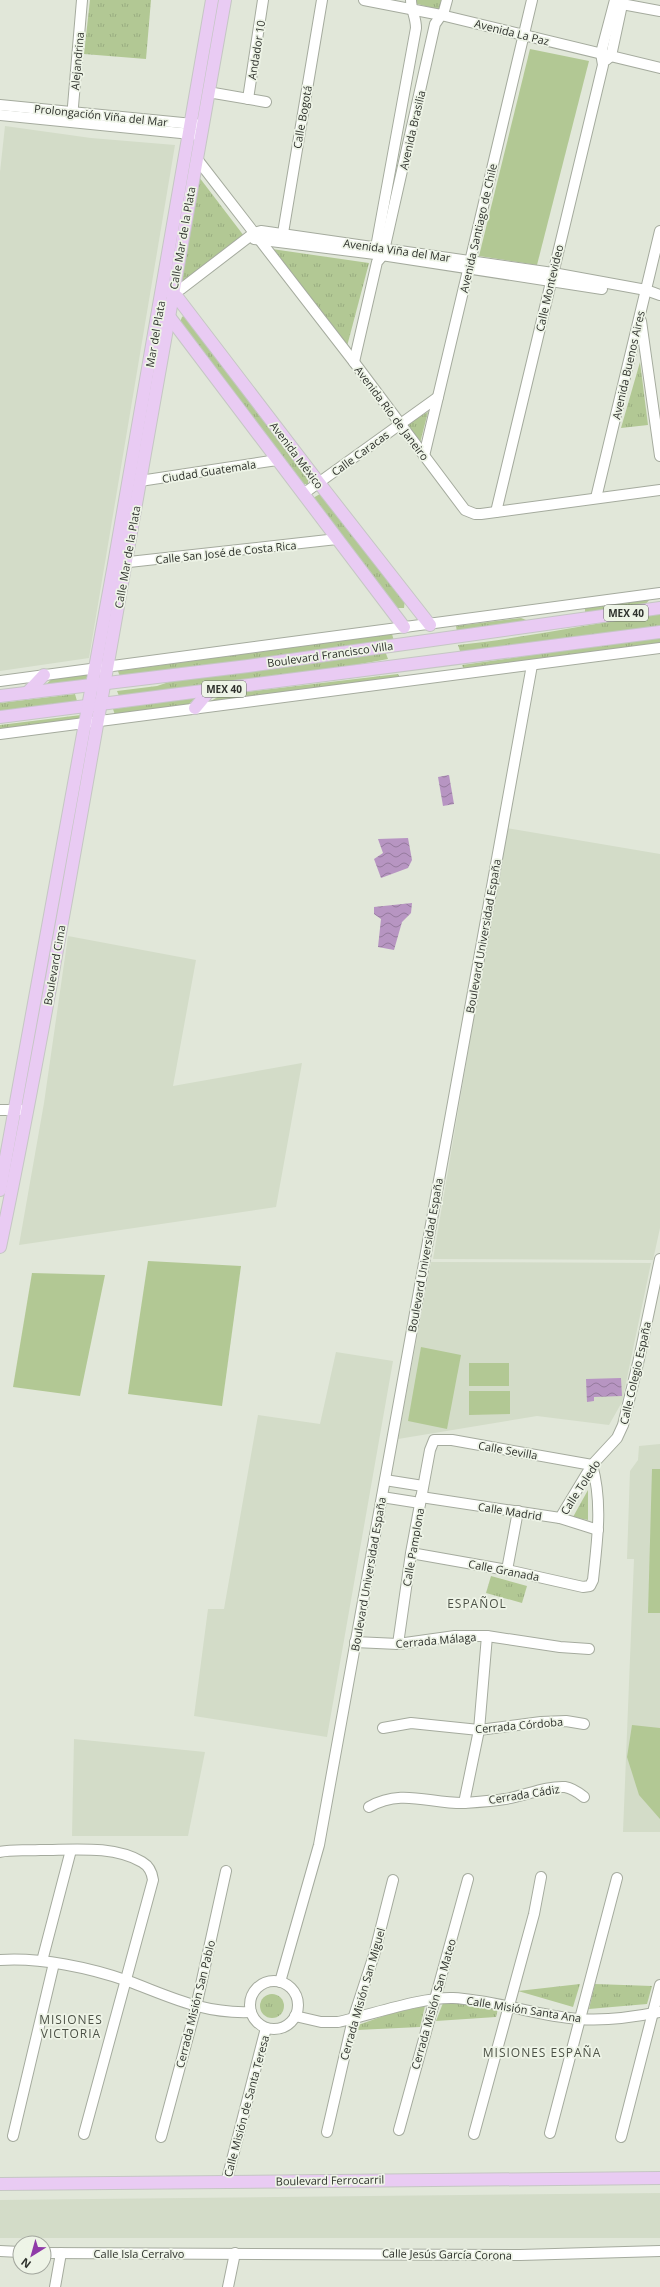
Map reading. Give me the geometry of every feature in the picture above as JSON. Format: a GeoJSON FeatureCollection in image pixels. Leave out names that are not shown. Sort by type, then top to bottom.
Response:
{"type":"FeatureCollection","features":[{"type":"Feature","properties":{"kind":"main road","name":"Mar del Plata"},"geometry":{"type":"LineString","coordinates":[[96,667],[120,563],[160,306],[167,291],[188,129],[212,0]]}},
{"type":"Feature","properties":{"kind":"main road","name":"Calle Mar de la Plata"},"geometry":{"type":"LineString","coordinates":[[106,682],[120,563],[140,481],[169,315],[167,291],[202,130],[224,0]]}},
{"type":"Feature","properties":{"kind":"main road","name":"Avenida México"},"geometry":{"type":"LineString","coordinates":[[167,291],[430,625]]}},
{"type":"Feature","properties":{"kind":"main road","name":"Avenida México"},"geometry":{"type":"LineString","coordinates":[[160,306],[169,315],[336,539],[404,627]]}},
{"type":"Feature","properties":{"kind":"main road","name":"Boulevard Francisco Villa"},"geometry":{"type":"LineString","coordinates":[[0,696],[248,666],[660,608]]}},
{"type":"Feature","properties":{"kind":"main road","name":"Boulevard Francisco Villa"},"geometry":{"type":"LineString","coordinates":[[0,717],[660,632]]}},
{"type":"Feature","properties":{"kind":"main road","name":"Boulevard Cima"},"geometry":{"type":"LineString","coordinates":[[0,1247],[14,1110],[96,667]]}},
{"type":"Feature","properties":{"kind":"main road"},"geometry":{"type":"LineString","coordinates":[[27,693],[44,675]]}},
{"type":"Feature","properties":{"kind":"main road","name":"Boulevard Cima"},"geometry":{"type":"LineString","coordinates":[[0,1190],[8,1163],[28,1110],[106,682]]}},
{"type":"Feature","properties":{"kind":"main road"},"geometry":{"type":"LineString","coordinates":[[195,708],[210,690]]}},
{"type":"Feature","properties":{"kind":"main road","name":"Boulevard Ferrocarril"},"geometry":{"type":"LineString","coordinates":[[0,2184],[660,2178]]}},
{"type":"Feature","properties":{"kind":"street","name":"Alejandrina"},"geometry":{"type":"LineString","coordinates":[[72,117],[82,0]]}},
{"type":"Feature","properties":{"kind":"street","name":"Andador 10"},"geometry":{"type":"LineString","coordinates":[[248,99],[263,0]]}},
{"type":"Feature","properties":{"kind":"street","name":"Calle Bogotá"},"geometry":{"type":"LineString","coordinates":[[283,233],[322,0]]}},
{"type":"Feature","properties":{"kind":"street","name":"Avenida La Paz"},"geometry":{"type":"LineString","coordinates":[[364,0],[411,5],[441,15],[660,68]]}},
{"type":"Feature","properties":{"kind":"street","name":"Avenida Brasilia"},"geometry":{"type":"LineString","coordinates":[[354,362],[435,24],[448,0]]}},
{"type":"Feature","properties":{"kind":"street","name":"Avenida Santiago de Chile"},"geometry":{"type":"LineString","coordinates":[[424,456],[532,0]]}},
{"type":"Feature","properties":{"kind":"street"},"geometry":{"type":"LineString","coordinates":[[620,1],[660,12]]}},
{"type":"Feature","properties":{"kind":"street","name":"Calle Montevideo"},"geometry":{"type":"LineString","coordinates":[[496,512],[603,65],[620,1]]}},
{"type":"Feature","properties":{"kind":"street","name":"Avenida Brasilia"},"geometry":{"type":"LineString","coordinates":[[379,253],[416,28],[415,14],[411,5]]}},
{"type":"Feature","properties":{"kind":"street"},"geometry":{"type":"LineString","coordinates":[[208,92],[266,102]]}},
{"type":"Feature","properties":{"kind":"street","name":"Prolongación Viña del Mar"},"geometry":{"type":"LineString","coordinates":[[0,106],[72,117],[202,130]]}},
{"type":"Feature","properties":{"kind":"street","name":"Prolongación Viña del Mar"},"geometry":{"type":"LineString","coordinates":[[0,115],[72,117]]}},
{"type":"Feature","properties":{"kind":"street","name":"Avenida Río de Janeiro"},"geometry":{"type":"LineString","coordinates":[[196,159],[253,237],[354,362],[464,510],[474,514],[496,512],[660,490]]}},
{"type":"Feature","properties":{"kind":"street","name":"Avenida Viña del Mar"},"geometry":{"type":"LineString","coordinates":[[253,237],[260,231],[283,233],[379,253]]}},
{"type":"Feature","properties":{"kind":"street","name":"Avenida Buenos Aires"},"geometry":{"type":"LineString","coordinates":[[596,498],[659,236]]}},
{"type":"Feature","properties":{"kind":"street"},"geometry":{"type":"LineString","coordinates":[[167,291],[181,289],[253,237]]}},
{"type":"Feature","properties":{"kind":"street","name":"Avenida Viña del Mar"},"geometry":{"type":"LineString","coordinates":[[253,237],[469,264],[552,276],[658,295]]}},
{"type":"Feature","properties":{"kind":"street"},"geometry":{"type":"LineString","coordinates":[[640,315],[657,410],[660,456]]}},
{"type":"Feature","properties":{"kind":"street","name":"Calle Caracas"},"geometry":{"type":"LineString","coordinates":[[303,494],[438,397]]}},
{"type":"Feature","properties":{"kind":"street","name":"Ciudad Guatemala"},"geometry":{"type":"LineString","coordinates":[[140,481],[277,460]]}},
{"type":"Feature","properties":{"kind":"street","name":"Calle San José de Costa Rica"},"geometry":{"type":"LineString","coordinates":[[120,563],[336,539]]}},
{"type":"Feature","properties":{"kind":"street","name":"Boulevard Francisco Villa"},"geometry":{"type":"LineString","coordinates":[[0,681],[96,667],[404,627],[430,625],[660,593]]}},
{"type":"Feature","properties":{"kind":"street"},"geometry":{"type":"LineString","coordinates":[[0,734],[660,648]]}},
{"type":"Feature","properties":{"kind":"street","name":"Boulevard Universidad España"},"geometry":{"type":"LineString","coordinates":[[280,1982],[319,1845],[532,665]]}},
{"type":"Feature","properties":{"kind":"street"},"geometry":{"type":"LineString","coordinates":[[0,1110],[28,1110]]}},
{"type":"Feature","properties":{"kind":"street","name":"Calle Colegio España"},"geometry":{"type":"LineString","coordinates":[[617,1438],[623,1425],[639,1359],[660,1259]]}},
{"type":"Feature","properties":{"kind":"street","name":"Calle Toledo"},"geometry":{"type":"LineString","coordinates":[[560,1518],[592,1465],[617,1438]]}},
{"type":"Feature","properties":{"kind":"street","name":"Calle Sevilla"},"geometry":{"type":"LineString","coordinates":[[430,1450],[436,1439],[452,1440],[592,1465]]}},
{"type":"Feature","properties":{"kind":"street","name":"Calle Pamplona"},"geometry":{"type":"LineString","coordinates":[[398,1644],[411,1553],[430,1450]]}},
{"type":"Feature","properties":{"kind":"street"},"geometry":{"type":"LineString","coordinates":[[592,1465],[598,1486],[598,1530]]}},
{"type":"Feature","properties":{"kind":"street"},"geometry":{"type":"LineString","coordinates":[[385,1480],[423,1486]]}},
{"type":"Feature","properties":{"kind":"street","name":"Calle Madrid"},"geometry":{"type":"LineString","coordinates":[[382,1497],[518,1511],[560,1518],[598,1530]]}},
{"type":"Feature","properties":{"kind":"street"},"geometry":{"type":"LineString","coordinates":[[507,1570],[518,1511]]}},
{"type":"Feature","properties":{"kind":"street","name":"Calle Granada"},"geometry":{"type":"LineString","coordinates":[[411,1553],[507,1570],[584,1587],[590,1586],[593,1580],[598,1530]]}},
{"type":"Feature","properties":{"kind":"street","name":"Cerrada Málaga"},"geometry":{"type":"LineString","coordinates":[[355,1642],[398,1644],[455,1636],[487,1636],[560,1647],[589,1648]]}},
{"type":"Feature","properties":{"kind":"street"},"geometry":{"type":"LineString","coordinates":[[464,1803],[479,1730],[487,1636]]}},
{"type":"Feature","properties":{"kind":"street","name":"Cerrada Córdoba"},"geometry":{"type":"LineString","coordinates":[[383,1728],[411,1723],[479,1730],[541,1722],[566,1721],[584,1724]]}},
{"type":"Feature","properties":{"kind":"street","name":"Cerrada Cádiz"},"geometry":{"type":"LineString","coordinates":[[369,1806],[400,1796],[434,1801],[464,1803],[505,1799],[554,1788],[567,1787],[584,1796]]}},
{"type":"Feature","properties":{"kind":"street"},"geometry":{"type":"LineString","coordinates":[[42,1961],[71,1850]]}},
{"type":"Feature","properties":{"kind":"street"},"geometry":{"type":"LineString","coordinates":[[0,1852],[71,1850],[105,1851],[130,1857],[147,1865],[150,1869],[153,1880],[127,1981],[84,2134]]}},
{"type":"Feature","properties":{"kind":"street","name":"Cerrada Misión San Pablo"},"geometry":{"type":"LineString","coordinates":[[161,2137],[196,2007],[226,1871]]}},
{"type":"Feature","properties":{"kind":"street"},"geometry":{"type":"LineString","coordinates":[[474,2134],[534,1914],[541,1877]]}},
{"type":"Feature","properties":{"kind":"street"},"geometry":{"type":"LineString","coordinates":[[550,2133],[617,1878]]}},
{"type":"Feature","properties":{"kind":"street","name":"Cerrada Misión San Mateo"},"geometry":{"type":"LineString","coordinates":[[399,2130],[468,1879]]}},
{"type":"Feature","properties":{"kind":"street","name":"Cerrada Misión San Miguel"},"geometry":{"type":"LineString","coordinates":[[326,2132],[353,2019],[374,1955],[393,1880]]}},
{"type":"Feature","properties":{"kind":"street"},"geometry":{"type":"LineString","coordinates":[[0,1960],[42,1961],[54,1963],[127,1981],[196,2007],[251,2012]]}},
{"type":"Feature","properties":{"kind":"street"},"geometry":{"type":"LineString","coordinates":[[13,2136],[54,1963]]}},
{"type":"Feature","properties":{"kind":"street"},"geometry":{"type":"LineString","coordinates":[[280,1982],[288,1986],[295,1996],[298,2008],[295,2016],[283,2027],[266,2028],[256,2021],[251,2012],[250,1999],[258,1987],[265,1983],[280,1982]]}},
{"type":"Feature","properties":{"kind":"street"},"geometry":{"type":"LineString","coordinates":[[621,2137],[656,2013],[660,1985]]}},
{"type":"Feature","properties":{"kind":"street","name":"Calle Misión Santa Ana"},"geometry":{"type":"LineString","coordinates":[[295,2016],[321,2022],[338,2022],[434,2000],[473,2000],[579,2019],[656,2013]]}},
{"type":"Feature","properties":{"kind":"street","name":"Calle Misión de Santa Teresa"},"geometry":{"type":"LineString","coordinates":[[226,2183],[266,2028]]}},
{"type":"Feature","properties":{"kind":"street"},"geometry":{"type":"LineString","coordinates":[[0,2251],[12,2252]]}},
{"type":"Feature","properties":{"kind":"street","name":"Calle Jesús García Corona"},"geometry":{"type":"LineString","coordinates":[[235,2253],[520,2255],[660,2251]]}},
{"type":"Feature","properties":{"kind":"street","name":"Calle Isla Cerralvo"},"geometry":{"type":"LineString","coordinates":[[52,2253],[235,2253]]}},
{"type":"Feature","properties":{"kind":"street"},"geometry":{"type":"LineString","coordinates":[[55,2287],[61,2253]]}},
{"type":"Feature","properties":{"kind":"street"},"geometry":{"type":"LineString","coordinates":[[228,2287],[235,2253]]}},
{"type":"Feature","properties":{"kind":"shaded area"},"geometry":{"type":"Polygon","coordinates":[[[5,126],[91,138],[175,145],[89,658],[0,671],[0,172],[5,126]]]}},
{"type":"Feature","properties":{"kind":"shaded area"},"geometry":{"type":"Polygon","coordinates":[[[506,828],[660,854],[660,1228],[653,1260],[433,1259],[506,828]]]}},
{"type":"Feature","properties":{"kind":"shaded area"},"geometry":{"type":"Polygon","coordinates":[[[68,936],[196,960],[173,1086],[302,1063],[276,1207],[19,1245],[44,1103],[68,936]]]}},
{"type":"Feature","properties":{"kind":"shaded area"},"geometry":{"type":"Polygon","coordinates":[[[431,1262],[651,1263],[622,1402],[609,1425],[537,1416],[398,1439],[431,1262]]]}},
{"type":"Feature","properties":{"kind":"shaded area"},"geometry":{"type":"Polygon","coordinates":[[[336,1352],[393,1361],[327,1737],[194,1716],[208,1609],[224,1609],[258,1415],[320,1424],[336,1352]]]}},
{"type":"Feature","properties":{"kind":"shaded area"},"geometry":{"type":"Polygon","coordinates":[[[660,1444],[660,1832],[623,1832],[634,1559],[627,1559],[630,1471],[638,1460],[639,1446],[660,1444]]]}},
{"type":"Feature","properties":{"kind":"shaded area"},"geometry":{"type":"Polygon","coordinates":[[[74,1739],[205,1752],[188,1836],[72,1836],[74,1739]]]}},
{"type":"Feature","properties":{"kind":"shaded area"},"geometry":{"type":"Polygon","coordinates":[[[660,2193],[660,2238],[52,2238],[52,2235],[12,2235],[12,2238],[0,2238],[0,2200],[660,2193]]]}},
{"type":"Feature","properties":{"kind":"green space"},"geometry":{"type":"Polygon","coordinates":[[[90,0],[151,0],[146,59],[84,54],[90,0]]]}},
{"type":"Feature","properties":{"kind":"green space"},"geometry":{"type":"Polygon","coordinates":[[[414,0],[443,0],[440,10],[414,3],[414,0]]]}},
{"type":"Feature","properties":{"kind":"green space"},"geometry":{"type":"Polygon","coordinates":[[[530,49],[589,61],[537,265],[479,256],[530,49]]]}},
{"type":"Feature","properties":{"kind":"green space"},"geometry":{"type":"Polygon","coordinates":[[[199,177],[244,236],[181,282],[199,177]]]}},
{"type":"Feature","properties":{"kind":"green space"},"geometry":{"type":"Polygon","coordinates":[[[272,249],[369,263],[346,350],[272,249]]]}},
{"type":"Feature","properties":{"kind":"green space"},"geometry":{"type":"Polygon","coordinates":[[[186,315],[308,477],[308,484],[300,484],[180,322],[182,317],[186,315]]]}},
{"type":"Feature","properties":{"kind":"green space"},"geometry":{"type":"Polygon","coordinates":[[[640,362],[648,425],[621,428],[640,362]]]}},
{"type":"Feature","properties":{"kind":"green space"},"geometry":{"type":"Polygon","coordinates":[[[428,412],[419,447],[403,426],[428,412]]]}},
{"type":"Feature","properties":{"kind":"green space"},"geometry":{"type":"Polygon","coordinates":[[[320,494],[405,599],[404,608],[395,608],[313,498],[320,494]]]}},
{"type":"Feature","properties":{"kind":"green space"},"geometry":{"type":"Polygon","coordinates":[[[650,599],[645,605],[585,613],[585,608],[650,599]]]}},
{"type":"Feature","properties":{"kind":"green space"},"geometry":{"type":"Polygon","coordinates":[[[660,614],[660,629],[461,654],[458,645],[509,638],[660,614]]]}},
{"type":"Feature","properties":{"kind":"green space"},"geometry":{"type":"Polygon","coordinates":[[[521,618],[534,623],[457,632],[456,626],[521,618]]]}},
{"type":"Feature","properties":{"kind":"green space"},"geometry":{"type":"Polygon","coordinates":[[[392,634],[394,641],[120,677],[118,671],[392,634]]]}},
{"type":"Feature","properties":{"kind":"green space"},"geometry":{"type":"Polygon","coordinates":[[[660,637],[660,643],[465,672],[462,665],[660,637]]]}},
{"type":"Feature","properties":{"kind":"green space"},"geometry":{"type":"Polygon","coordinates":[[[385,651],[388,659],[316,672],[119,696],[117,691],[157,686],[172,681],[385,651]]]}},
{"type":"Feature","properties":{"kind":"green space"},"geometry":{"type":"Polygon","coordinates":[[[90,673],[88,680],[44,686],[53,678],[90,673]]]}},
{"type":"Feature","properties":{"kind":"green space"},"geometry":{"type":"Polygon","coordinates":[[[398,674],[400,678],[206,704],[221,695],[398,674]]]}},
{"type":"Feature","properties":{"kind":"green space"},"geometry":{"type":"Polygon","coordinates":[[[75,694],[77,701],[0,715],[0,703],[75,694]]]}},
{"type":"Feature","properties":{"kind":"green space"},"geometry":{"type":"Polygon","coordinates":[[[199,697],[187,705],[115,715],[113,709],[199,697]]]}},
{"type":"Feature","properties":{"kind":"green space"},"geometry":{"type":"Polygon","coordinates":[[[81,715],[81,719],[0,730],[0,725],[81,715]]]}},
{"type":"Feature","properties":{"kind":"green space"},"geometry":{"type":"Polygon","coordinates":[[[148,1261],[241,1266],[222,1406],[128,1394],[148,1261]]]}},
{"type":"Feature","properties":{"kind":"green space"},"geometry":{"type":"Polygon","coordinates":[[[32,1273],[105,1275],[80,1396],[13,1387],[32,1273]]]}},
{"type":"Feature","properties":{"kind":"green space"},"geometry":{"type":"Polygon","coordinates":[[[421,1347],[461,1355],[447,1429],[408,1421],[421,1347]]]}},
{"type":"Feature","properties":{"kind":"green space"},"geometry":{"type":"Polygon","coordinates":[[[469,1363],[509,1363],[509,1386],[469,1386],[469,1363]]]}},
{"type":"Feature","properties":{"kind":"green space"},"geometry":{"type":"Polygon","coordinates":[[[469,1391],[510,1391],[510,1414],[469,1415],[469,1391]]]}},
{"type":"Feature","properties":{"kind":"green space"},"geometry":{"type":"Polygon","coordinates":[[[652,1469],[660,1469],[660,1613],[648,1613],[652,1469]]]}},
{"type":"Feature","properties":{"kind":"green space"},"geometry":{"type":"Polygon","coordinates":[[[588,1490],[588,1520],[573,1517],[588,1490]]]}},
{"type":"Feature","properties":{"kind":"green space"},"geometry":{"type":"Polygon","coordinates":[[[491,1576],[527,1586],[522,1603],[486,1593],[491,1576]]]}},
{"type":"Feature","properties":{"kind":"green space"},"geometry":{"type":"Polygon","coordinates":[[[632,1725],[660,1728],[660,1819],[639,1795],[627,1757],[632,1725]]]}},
{"type":"Feature","properties":{"kind":"green space"},"geometry":{"type":"Polygon","coordinates":[[[580,1984],[573,2007],[518,1991],[580,1984]]]}},
{"type":"Feature","properties":{"kind":"green space"},"geometry":{"type":"Polygon","coordinates":[[[595,1984],[652,1986],[647,2004],[589,2009],[595,1984]]]}},
{"type":"Feature","properties":{"kind":"green space"},"geometry":{"type":"Polygon","coordinates":[[[267,1994],[277,1994],[284,2001],[284,2011],[277,2018],[267,2018],[260,2011],[260,2001],[267,1994]]]}},
{"type":"Feature","properties":{"kind":"green space"},"geometry":{"type":"Polygon","coordinates":[[[443,2003],[469,2003],[498,2009],[496,2017],[436,2021],[443,2003]]]}},
{"type":"Feature","properties":{"kind":"green space"},"geometry":{"type":"Polygon","coordinates":[[[425,2006],[420,2027],[357,2030],[358,2025],[392,2013],[425,2006]]]}},
{"type":"Feature","properties":{"kind":"water"},"geometry":{"type":"Polygon","coordinates":[[[449,775],[454,804],[443,806],[438,777],[449,775]]]}},
{"type":"Feature","properties":{"kind":"water"},"geometry":{"type":"Polygon","coordinates":[[[408,838],[412,860],[408,868],[381,878],[374,859],[383,853],[378,839],[408,838]]]}},
{"type":"Feature","properties":{"kind":"water"},"geometry":{"type":"Polygon","coordinates":[[[412,903],[411,913],[402,922],[394,950],[378,947],[381,919],[374,914],[374,907],[412,903]]]}},
{"type":"Feature","properties":{"kind":"water"},"geometry":{"type":"Polygon","coordinates":[[[621,1378],[622,1396],[594,1397],[594,1401],[587,1402],[586,1379],[621,1378]]]}},
{"type":"Feature","properties":{"kind":"district","name":"ESPAÑOL"},"geometry":{"type":"Point","coordinates":[477,1603]}},
{"type":"Feature","properties":{"kind":"district","name":"MISIONES VICTORIA"},"geometry":{"type":"Point","coordinates":[71,2026]}},
{"type":"Feature","properties":{"kind":"district","name":"MISIONES ESPAÑA"},"geometry":{"type":"Point","coordinates":[542,2052]}}]}
